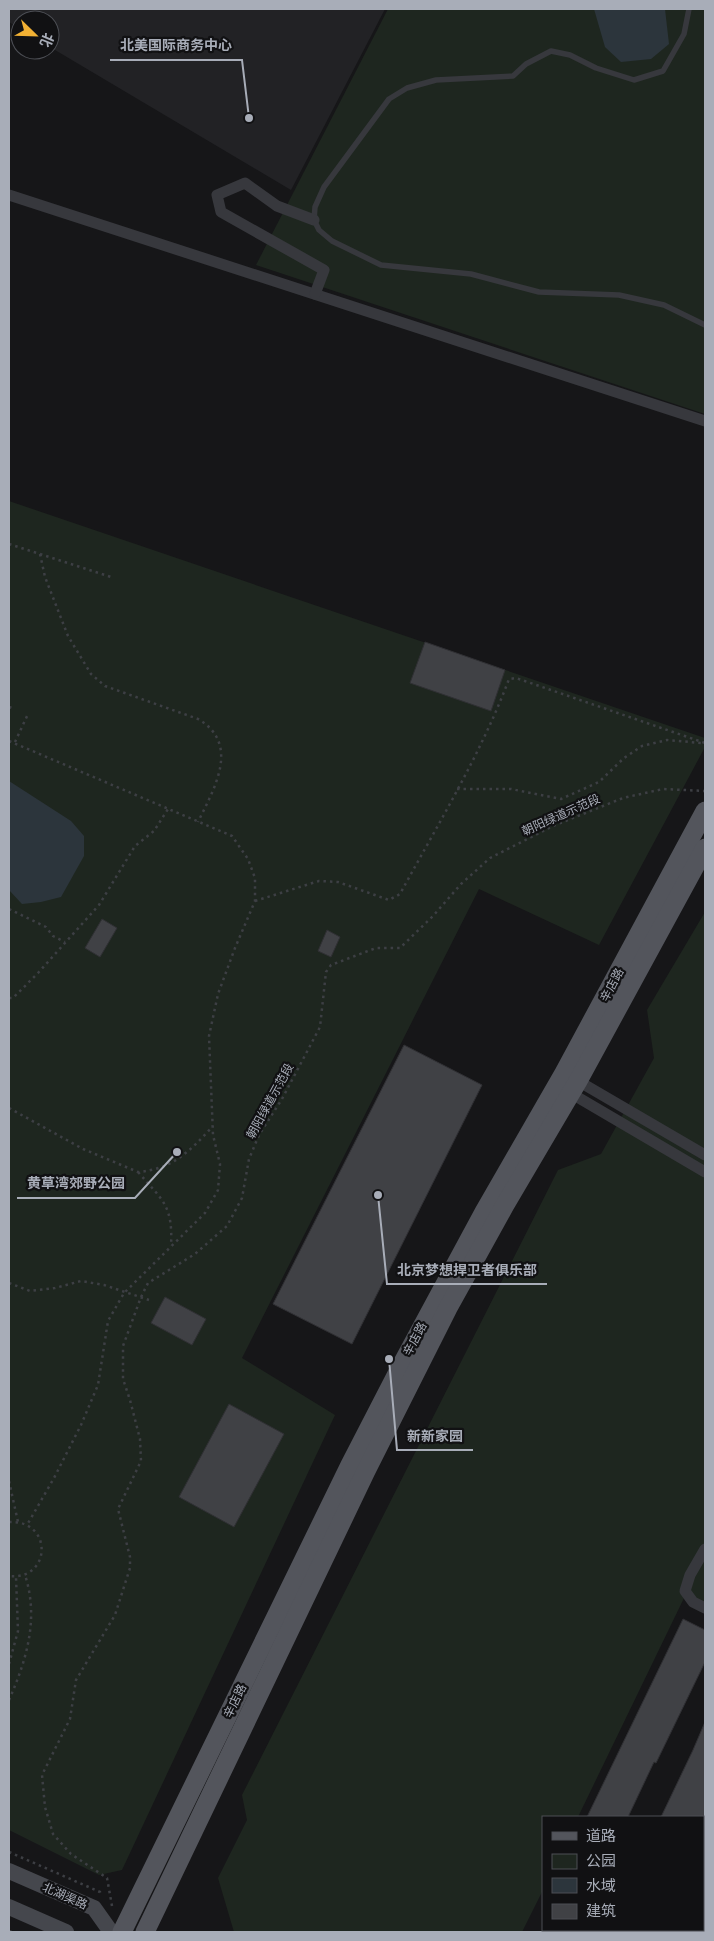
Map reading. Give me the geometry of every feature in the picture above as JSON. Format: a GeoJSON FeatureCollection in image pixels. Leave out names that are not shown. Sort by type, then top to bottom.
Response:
{"type":"FeatureCollection","features":[{"type":"Feature","properties":{"kind":"main road","name":"辛店路"},"geometry":{"type":"LineString","coordinates":[[145,1932],[374,1454],[568,1083],[705,811]]}},
{"type":"Feature","properties":{"kind":"main road","name":"辛店路"},"geometry":{"type":"LineString","coordinates":[[122,1932],[346,1474],[402,1364],[484,1212],[568,1083],[705,848]]}},
{"type":"Feature","properties":{"kind":"main road","name":"北湖渠路"},"geometry":{"type":"LineString","coordinates":[[9,1871],[94,1908],[111,1932]]}},
{"type":"Feature","properties":{"kind":"main road"},"geometry":{"type":"LineString","coordinates":[[9,1907],[66,1932]]}},
{"type":"Feature","properties":{"kind":"street"},"geometry":{"type":"LineString","coordinates":[[314,220],[277,206],[245,182],[217,195],[221,212],[324,270],[315,294]]}},
{"type":"Feature","properties":{"kind":"street"},"geometry":{"type":"LineString","coordinates":[[9,195],[705,421]]}},
{"type":"Feature","properties":{"kind":"street"},"geometry":{"type":"LineString","coordinates":[[568,1083],[705,1155]]}},
{"type":"Feature","properties":{"kind":"street"},"geometry":{"type":"LineString","coordinates":[[568,1083],[705,1172]]}},
{"type":"Feature","properties":{"kind":"street"},"geometry":{"type":"LineString","coordinates":[[705,1549],[690,1575],[685,1591],[693,1602],[705,1608]]}},
{"type":"Feature","properties":{"kind":"lane"},"geometry":{"type":"LineString","coordinates":[[689,9],[684,34],[663,71],[634,80],[596,68],[570,55],[551,51],[526,64],[513,76],[436,80],[407,88],[389,99],[324,187],[315,207],[314,220],[319,230],[332,241],[381,264],[471,274],[539,292],[619,295],[664,305],[705,325]]}},
{"type":"Feature","properties":{"kind":"path"},"geometry":{"type":"LineString","coordinates":[[9,544],[111,577]]}},
{"type":"Feature","properties":{"kind":"path"},"geometry":{"type":"LineString","coordinates":[[40,554],[45,577],[68,636],[91,674],[106,686],[198,718],[214,730],[221,752],[222,764],[214,789],[198,822]]}},
{"type":"Feature","properties":{"kind":"path"},"geometry":{"type":"LineString","coordinates":[[255,901],[319,882],[338,882],[389,900],[400,894],[498,710],[509,679],[516,678],[705,744]]}},
{"type":"Feature","properties":{"kind":"path"},"geometry":{"type":"LineString","coordinates":[[15,743],[28,714]]}},
{"type":"Feature","properties":{"kind":"path"},"geometry":{"type":"LineString","coordinates":[[457,789],[511,789],[561,800],[599,782],[624,758],[642,746],[667,740],[705,744]]}},
{"type":"Feature","properties":{"kind":"path"},"geometry":{"type":"LineString","coordinates":[[9,741],[232,836],[248,859],[255,878],[255,901],[218,994],[209,1036],[213,1126],[220,1164],[218,1190],[206,1213],[124,1293],[108,1321],[98,1385],[59,1469],[27,1524]]}},
{"type":"Feature","properties":{"kind":"path","name":"朝阳绿道示范段"},"geometry":{"type":"LineString","coordinates":[[113,1914],[107,1878],[71,1854],[53,1834],[45,1806],[42,1775],[70,1719],[76,1680],[116,1615],[130,1568],[130,1557],[118,1509],[141,1461],[140,1439],[123,1379],[122,1346],[148,1283],[194,1254],[227,1226],[242,1198],[249,1159],[260,1135],[282,1099],[320,1027],[326,972],[332,965],[376,948],[400,948],[433,916],[461,884],[490,858],[553,826],[622,798],[663,789],[705,791]]}},
{"type":"Feature","properties":{"kind":"path"},"geometry":{"type":"LineString","coordinates":[[9,998],[13,998],[38,973],[99,905],[135,846],[154,831],[168,809]]}},
{"type":"Feature","properties":{"kind":"path"},"geometry":{"type":"LineString","coordinates":[[9,908],[46,927],[53,936],[65,942]]}},
{"type":"Feature","properties":{"kind":"path"},"geometry":{"type":"LineString","coordinates":[[9,1108],[83,1149],[138,1172],[168,1208],[172,1224],[171,1246]]}},
{"type":"Feature","properties":{"kind":"path"},"geometry":{"type":"LineString","coordinates":[[138,1172],[174,1163],[192,1150],[213,1126]]}},
{"type":"Feature","properties":{"kind":"path"},"geometry":{"type":"LineString","coordinates":[[9,1283],[30,1291],[55,1288],[81,1281],[104,1285],[149,1300]]}},
{"type":"Feature","properties":{"kind":"path"},"geometry":{"type":"LineString","coordinates":[[9,1481],[18,1522]]}},
{"type":"Feature","properties":{"kind":"path"},"geometry":{"type":"LineString","coordinates":[[9,1522],[27,1524],[39,1537],[42,1546],[42,1555],[33,1570],[25,1575],[9,1576]]}},
{"type":"Feature","properties":{"kind":"path"},"geometry":{"type":"LineString","coordinates":[[9,1700],[19,1677],[28,1644],[31,1621],[31,1593],[25,1575]]}},
{"type":"Feature","properties":{"kind":"path"},"geometry":{"type":"LineString","coordinates":[[9,1664],[18,1631],[16,1577]]}},
{"type":"Feature","properties":{"kind":"shaded area"},"geometry":{"type":"Polygon","coordinates":[[[9,9],[385,9],[291,190],[60,53],[60,10],[10,10],[9,22],[9,9]]]}},
{"type":"Feature","properties":{"kind":"green space"},"geometry":{"type":"Polygon","coordinates":[[[388,9],[705,9],[705,414],[256,265],[388,9]]]}},
{"type":"Feature","properties":{"kind":"green space"},"geometry":{"type":"Polygon","coordinates":[[[9,501],[705,738],[705,747],[599,945],[479,889],[242,1358],[335,1415],[122,1870],[99,1875],[9,1830],[9,501]]]}},
{"type":"Feature","properties":{"kind":"green space"},"geometry":{"type":"Polygon","coordinates":[[[705,912],[705,1608],[684,1598],[578,1816],[542,1816],[542,1892],[522,1932],[234,1932],[218,1878],[247,1820],[242,1795],[558,1170],[601,1154],[654,1058],[647,1010],[705,912]]]}},
{"type":"Feature","properties":{"kind":"water"},"geometry":{"type":"Polygon","coordinates":[[[594,9],[665,9],[669,44],[651,59],[621,62],[605,47],[594,9]]]}},
{"type":"Feature","properties":{"kind":"water"},"geometry":{"type":"Polygon","coordinates":[[[9,781],[71,821],[84,836],[84,856],[61,897],[22,904],[9,890],[9,781]]]}},
{"type":"Feature","properties":{"kind":"building"},"geometry":{"type":"Polygon","coordinates":[[[425,642],[505,670],[491,711],[410,683],[425,642]]]}},
{"type":"Feature","properties":{"kind":"building"},"geometry":{"type":"Polygon","coordinates":[[[102,919],[117,928],[100,957],[85,948],[102,919]]]}},
{"type":"Feature","properties":{"kind":"building"},"geometry":{"type":"Polygon","coordinates":[[[327,930],[340,937],[331,957],[318,951],[327,930]]]}},
{"type":"Feature","properties":{"kind":"building"},"geometry":{"type":"Polygon","coordinates":[[[404,1045],[482,1085],[352,1344],[273,1304],[404,1045]]]}},
{"type":"Feature","properties":{"kind":"building"},"geometry":{"type":"Polygon","coordinates":[[[165,1297],[206,1319],[192,1345],[151,1323],[165,1297]]]}},
{"type":"Feature","properties":{"kind":"building"},"geometry":{"type":"Polygon","coordinates":[[[229,1404],[284,1434],[234,1527],[179,1497],[229,1404]]]}},
{"type":"Feature","properties":{"kind":"building"},"geometry":{"type":"Polygon","coordinates":[[[683,1619],[705,1630],[705,1662],[628,1816],[587,1816],[683,1619]]]}},
{"type":"Feature","properties":{"kind":"building"},"geometry":{"type":"Polygon","coordinates":[[[705,1722],[705,1817],[661,1816],[705,1722]]]}},
{"type":"Feature","properties":{"kind":"place","name":"北美国际商务中心"},"geometry":{"type":"Point","coordinates":[249,118]}},
{"type":"Feature","properties":{"kind":"place","name":"黄草湾郊野公园"},"geometry":{"type":"Point","coordinates":[177,1152]}},
{"type":"Feature","properties":{"kind":"place","name":"北京梦想捍卫者俱乐部"},"geometry":{"type":"Point","coordinates":[378,1195]}},
{"type":"Feature","properties":{"kind":"place","name":"新新家园"},"geometry":{"type":"Point","coordinates":[389,1359]}}]}
